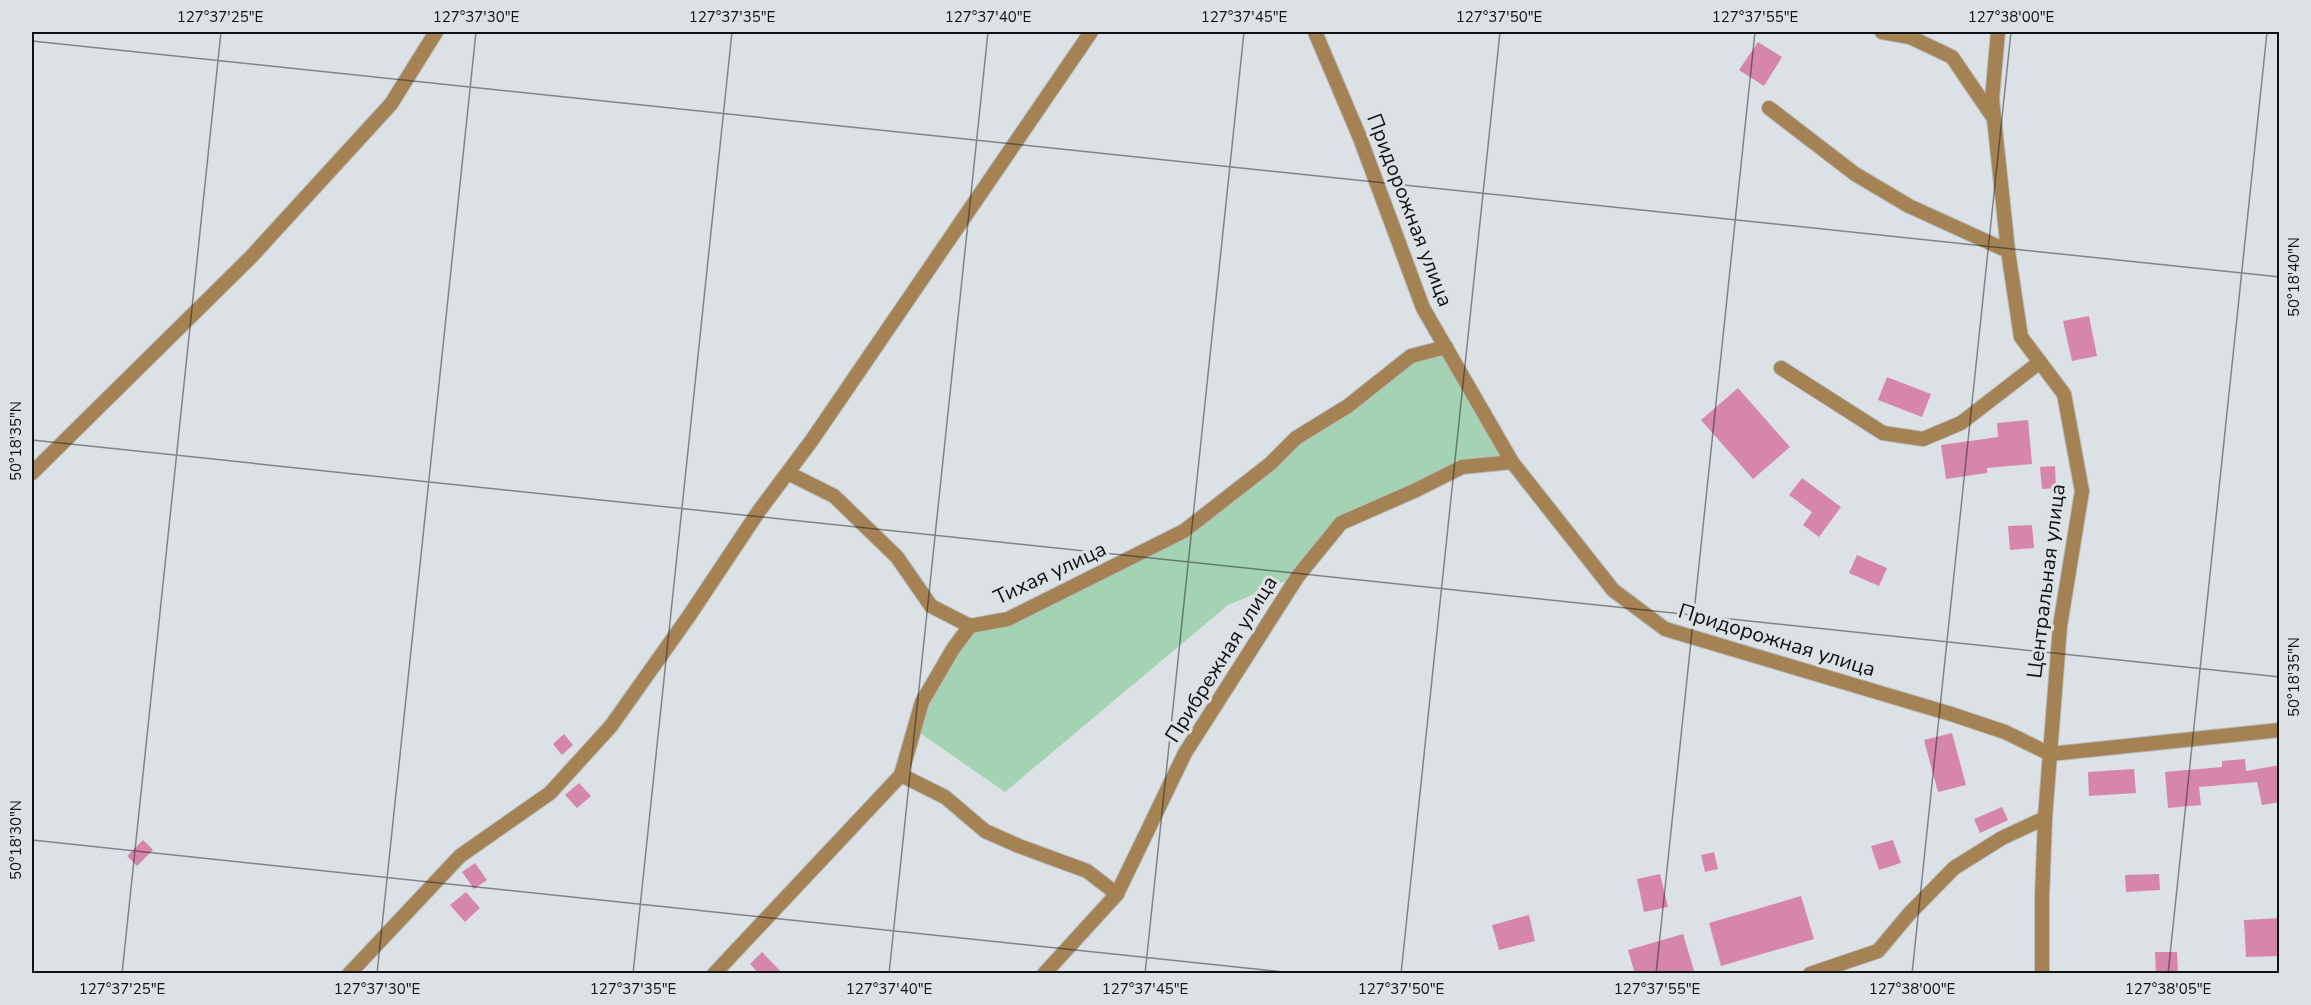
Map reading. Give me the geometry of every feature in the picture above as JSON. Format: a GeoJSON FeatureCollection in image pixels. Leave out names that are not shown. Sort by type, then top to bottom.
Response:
{"type":"FeatureCollection","features":[{"type":"Feature","properties":{"kind":"street"},"geometry":{"type":"LineString","coordinates":[[32,473],[251,257],[391,104],[436,32]]}},
{"type":"Feature","properties":{"kind":"street"},"geometry":{"type":"LineString","coordinates":[[349,974],[460,856],[550,793],[610,726],[788,473],[1091,32]]}},
{"type":"Feature","properties":{"kind":"street","name":"Придорожная улица"},"geometry":{"type":"LineString","coordinates":[[1315,32],[1360,138],[1423,308],[1512,462],[1613,590],[1665,629],[1951,714],[2004,732],[2050,754]]}},
{"type":"Feature","properties":{"kind":"street"},"geometry":{"type":"LineString","coordinates":[[1882,32],[1910,37],[1952,57],[1995,118]]}},
{"type":"Feature","properties":{"kind":"street","name":"Центральная улица"},"geometry":{"type":"LineString","coordinates":[[1998,32],[1992,99],[2008,250],[2021,337],[2064,394],[2082,491],[2060,626],[2045,818],[2042,974]]}},
{"type":"Feature","properties":{"kind":"street"},"geometry":{"type":"LineString","coordinates":[[1769,108],[1855,174],[1873,185],[1909,206],[2008,250]]}},
{"type":"Feature","properties":{"kind":"street","name":"Тихая улица"},"geometry":{"type":"LineString","coordinates":[[970,626],[1008,620],[1184,531],[1269,464],[1296,438],[1348,406],[1411,356],[1446,347]]}},
{"type":"Feature","properties":{"kind":"street"},"geometry":{"type":"LineString","coordinates":[[1781,368],[1883,433],[1923,439],[1961,423],[2040,362]]}},
{"type":"Feature","properties":{"kind":"street","name":"Прибрежная улица"},"geometry":{"type":"LineString","coordinates":[[1044,974],[1117,894],[1185,753],[1298,576],[1341,523],[1414,492],[1462,467],[1512,462]]}},
{"type":"Feature","properties":{"kind":"street"},"geometry":{"type":"LineString","coordinates":[[714,974],[901,775],[922,702],[953,649],[970,626],[931,606],[897,557],[834,496],[788,473]]}},
{"type":"Feature","properties":{"kind":"street"},"geometry":{"type":"LineString","coordinates":[[2050,754],[2280,730]]}},
{"type":"Feature","properties":{"kind":"street"},"geometry":{"type":"LineString","coordinates":[[901,775],[945,797],[985,831],[1087,871],[1117,894]]}},
{"type":"Feature","properties":{"kind":"street"},"geometry":{"type":"LineString","coordinates":[[1810,974],[1878,951],[1909,914],[1954,868],[2002,838],[2045,818]]}},
{"type":"Feature","properties":{"kind":"green space"},"geometry":{"type":"Polygon","coordinates":[[[1446,347],[1512,462],[1462,467],[1341,523],[1298,576],[1228,605],[1005,792],[914,729],[970,626],[1008,619],[1184,531],[1411,356],[1446,347]]]}},
{"type":"Feature","properties":{"kind":"building"},"geometry":{"type":"Polygon","coordinates":[[[1758,42],[1782,57],[1764,86],[1739,70],[1758,42]]]}},
{"type":"Feature","properties":{"kind":"building"},"geometry":{"type":"Polygon","coordinates":[[[2089,316],[2097,356],[2072,361],[2063,321],[2089,316]]]}},
{"type":"Feature","properties":{"kind":"building"},"geometry":{"type":"Polygon","coordinates":[[[1887,377],[1931,394],[1922,417],[1878,400],[1887,377]]]}},
{"type":"Feature","properties":{"kind":"building"},"geometry":{"type":"Polygon","coordinates":[[[1738,388],[1790,447],[1753,479],[1701,420],[1738,388]]]}},
{"type":"Feature","properties":{"kind":"building"},"geometry":{"type":"Polygon","coordinates":[[[2028,420],[2032,464],[1987,468],[1987,473],[1946,479],[1941,445],[1998,437],[1997,423],[2028,420]]]}},
{"type":"Feature","properties":{"kind":"building"},"geometry":{"type":"Polygon","coordinates":[[[2055,466],[2056,488],[2042,489],[2040,467],[2055,466]]]}},
{"type":"Feature","properties":{"kind":"building"},"geometry":{"type":"Polygon","coordinates":[[[1802,478],[1841,507],[1819,537],[1803,525],[1812,512],[1789,495],[1802,478]]]}},
{"type":"Feature","properties":{"kind":"building"},"geometry":{"type":"Polygon","coordinates":[[[2032,525],[2034,548],[2010,550],[2008,526],[2032,525]]]}},
{"type":"Feature","properties":{"kind":"building"},"geometry":{"type":"Polygon","coordinates":[[[1857,555],[1887,568],[1879,586],[1849,573],[1857,555]]]}},
{"type":"Feature","properties":{"kind":"building"},"geometry":{"type":"Polygon","coordinates":[[[1952,733],[1966,785],[1938,792],[1924,740],[1952,733]]]}},
{"type":"Feature","properties":{"kind":"building"},"geometry":{"type":"Polygon","coordinates":[[[564,734],[573,745],[562,755],[553,744],[564,734]]]}},
{"type":"Feature","properties":{"kind":"building"},"geometry":{"type":"Polygon","coordinates":[[[2245,759],[2246,771],[2280,765],[2280,802],[2262,805],[2257,782],[2199,787],[2201,805],[2168,808],[2165,772],[2222,767],[2222,761],[2245,759]]]}},
{"type":"Feature","properties":{"kind":"building"},"geometry":{"type":"Polygon","coordinates":[[[2134,769],[2136,793],[2089,796],[2088,772],[2134,769]]]}},
{"type":"Feature","properties":{"kind":"building"},"geometry":{"type":"Polygon","coordinates":[[[579,783],[591,796],[577,808],[565,795],[579,783]]]}},
{"type":"Feature","properties":{"kind":"building"},"geometry":{"type":"Polygon","coordinates":[[[2002,807],[2008,820],[1980,833],[1974,819],[2002,807]]]}},
{"type":"Feature","properties":{"kind":"building"},"geometry":{"type":"Polygon","coordinates":[[[143,840],[153,850],[137,866],[127,856],[143,840]]]}},
{"type":"Feature","properties":{"kind":"building"},"geometry":{"type":"Polygon","coordinates":[[[1893,840],[1901,863],[1879,870],[1871,846],[1893,840]]]}},
{"type":"Feature","properties":{"kind":"building"},"geometry":{"type":"Polygon","coordinates":[[[1714,852],[1718,869],[1705,872],[1701,855],[1714,852]]]}},
{"type":"Feature","properties":{"kind":"building"},"geometry":{"type":"Polygon","coordinates":[[[475,863],[487,880],[474,889],[462,872],[475,863]]]}},
{"type":"Feature","properties":{"kind":"building"},"geometry":{"type":"Polygon","coordinates":[[[1660,874],[1668,907],[1644,912],[1637,879],[1660,874]]]}},
{"type":"Feature","properties":{"kind":"building"},"geometry":{"type":"Polygon","coordinates":[[[2159,874],[2160,890],[2126,892],[2125,875],[2159,874]]]}},
{"type":"Feature","properties":{"kind":"building"},"geometry":{"type":"Polygon","coordinates":[[[466,892],[480,908],[465,922],[450,905],[466,892]]]}},
{"type":"Feature","properties":{"kind":"building"},"geometry":{"type":"Polygon","coordinates":[[[1801,896],[1814,939],[1721,966],[1709,923],[1801,896]]]}},
{"type":"Feature","properties":{"kind":"building"},"geometry":{"type":"Polygon","coordinates":[[[1529,915],[1535,941],[1499,950],[1492,925],[1529,915]]]}},
{"type":"Feature","properties":{"kind":"building"},"geometry":{"type":"Polygon","coordinates":[[[2280,918],[2280,956],[2246,957],[2244,920],[2280,918]]]}},
{"type":"Feature","properties":{"kind":"building"},"geometry":{"type":"Polygon","coordinates":[[[1683,934],[1695,974],[1635,974],[1628,950],[1683,934]]]}},
{"type":"Feature","properties":{"kind":"building"},"geometry":{"type":"Polygon","coordinates":[[[762,952],[783,974],[759,974],[750,964],[762,952]]]}},
{"type":"Feature","properties":{"kind":"building"},"geometry":{"type":"Polygon","coordinates":[[[2155,952],[2177,952],[2178,974],[2156,974],[2155,952]]]}}]}
